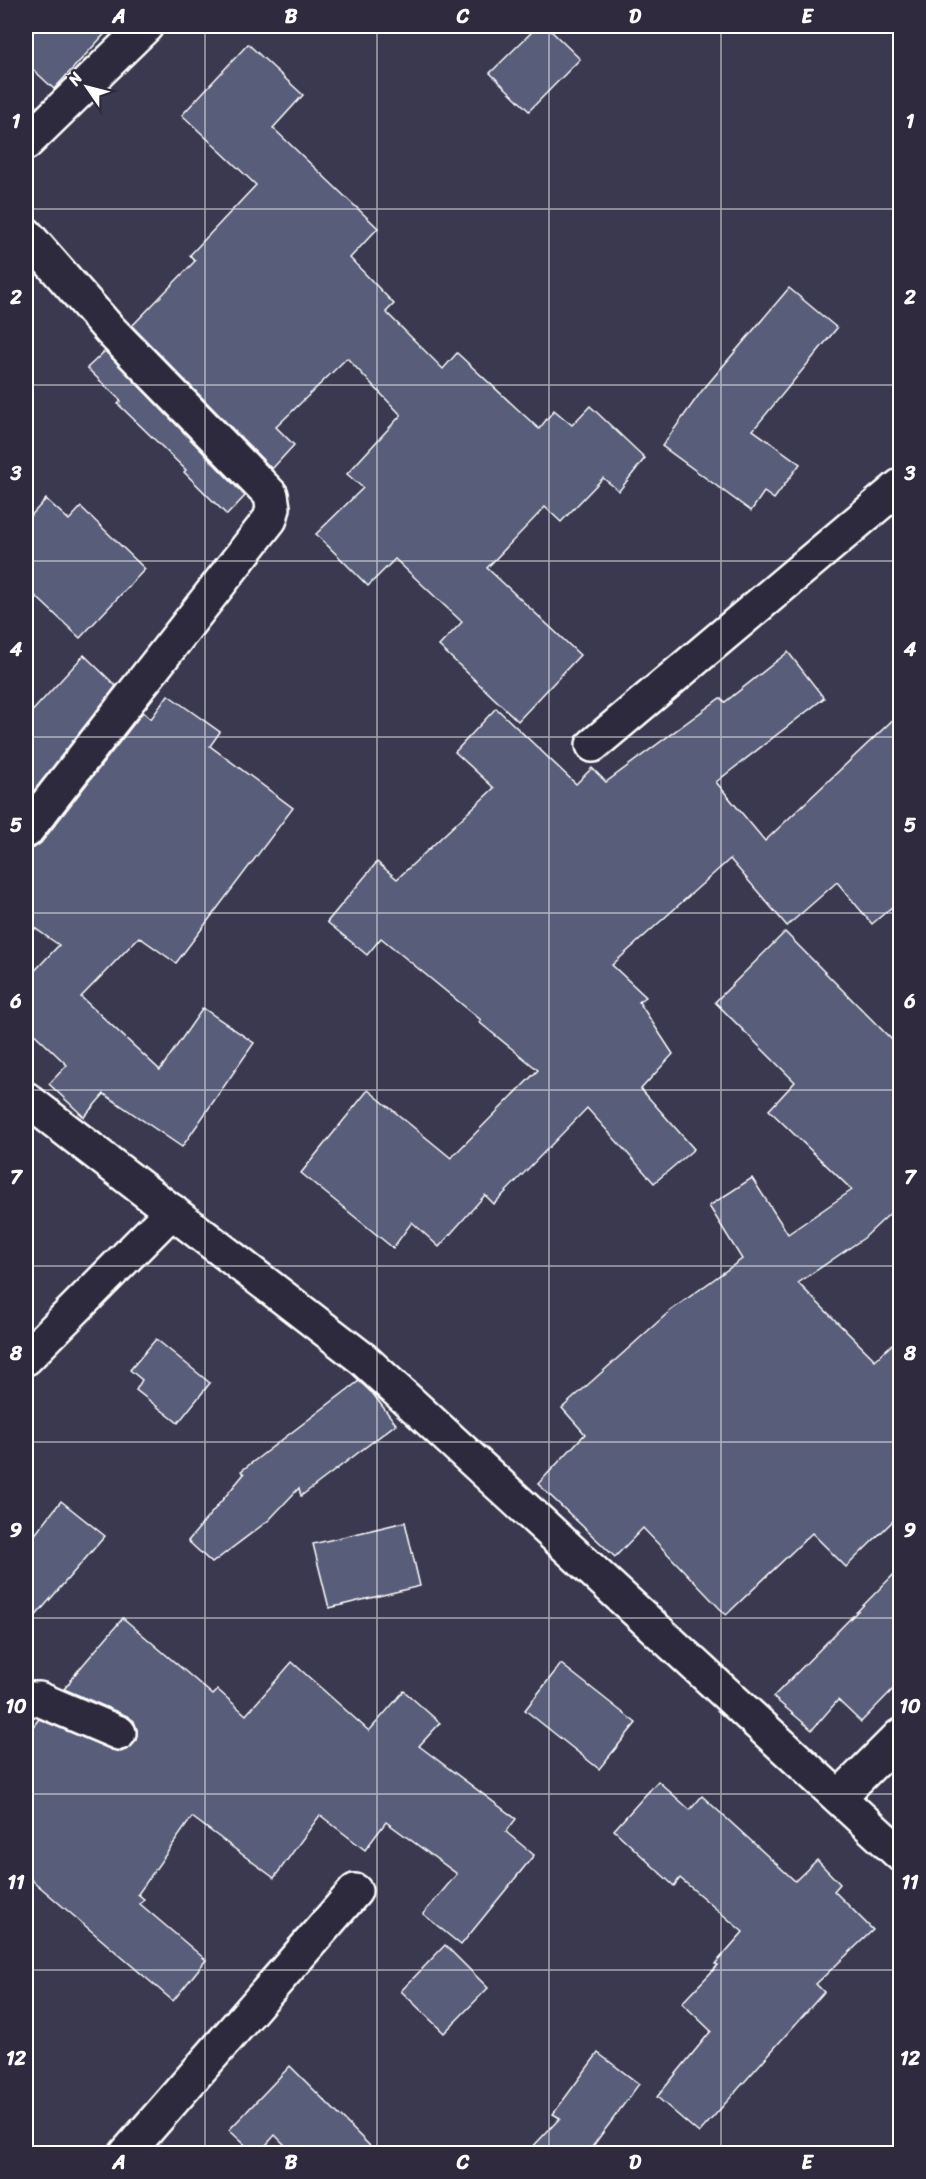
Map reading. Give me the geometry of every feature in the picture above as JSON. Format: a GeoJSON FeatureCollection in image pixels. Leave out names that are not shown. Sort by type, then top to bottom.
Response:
{"type":"FeatureCollection","features":[{"type":"Feature","properties":{"kind":"street"},"geometry":{"type":"LineString","coordinates":[[26,143],[146,26]]}},
{"type":"Feature","properties":{"kind":"street"},"geometry":{"type":"LineString","coordinates":[[26,234],[110,330],[271,495],[273,508],[270,519],[26,831]]}},
{"type":"Feature","properties":{"kind":"street"},"geometry":{"type":"LineString","coordinates":[[593,745],[900,486]]}},
{"type":"Feature","properties":{"kind":"street"},"geometry":{"type":"LineString","coordinates":[[26,1099],[363,1359],[900,1854]]}},
{"type":"Feature","properties":{"kind":"street"},"geometry":{"type":"LineString","coordinates":[[26,1358],[172,1211]]}},
{"type":"Feature","properties":{"kind":"street"},"geometry":{"type":"LineString","coordinates":[[26,1699],[39,1699],[119,1733]]}},
{"type":"Feature","properties":{"kind":"street"},"geometry":{"type":"LineString","coordinates":[[838,1797],[900,1736]]}},
{"type":"Feature","properties":{"kind":"street"},"geometry":{"type":"LineString","coordinates":[[126,2154],[355,1891]]}},
{"type":"Feature","properties":{"kind":"building"},"geometry":{"type":"Polygon","coordinates":[[[26,26],[112,26],[54,89],[26,63],[26,26]]]}},
{"type":"Feature","properties":{"kind":"building"},"geometry":{"type":"Polygon","coordinates":[[[538,26],[546,26],[580,59],[529,111],[490,73],[538,26]]]}},
{"type":"Feature","properties":{"kind":"building"},"geometry":{"type":"Polygon","coordinates":[[[248,44],[303,95],[273,128],[378,228],[350,258],[394,304],[386,312],[443,369],[457,353],[539,429],[554,410],[572,425],[590,406],[645,458],[619,491],[603,478],[561,522],[545,507],[487,568],[580,655],[518,721],[439,646],[462,622],[395,559],[368,586],[316,534],[363,488],[347,474],[401,415],[347,358],[276,427],[294,445],[272,469],[132,326],[195,261],[190,255],[256,185],[182,115],[248,44]]]}},
{"type":"Feature","properties":{"kind":"building"},"geometry":{"type":"Polygon","coordinates":[[[789,288],[837,328],[753,430],[800,464],[774,499],[764,492],[751,511],[662,446],[701,392],[789,288]]]}},
{"type":"Feature","properties":{"kind":"building"},"geometry":{"type":"Polygon","coordinates":[[[105,351],[245,496],[227,515],[184,472],[186,470],[118,404],[121,401],[87,368],[105,351]]]}},
{"type":"Feature","properties":{"kind":"building"},"geometry":{"type":"Polygon","coordinates":[[[46,499],[69,520],[81,507],[145,569],[80,638],[26,587],[26,521],[46,499]]]}},
{"type":"Feature","properties":{"kind":"building"},"geometry":{"type":"Polygon","coordinates":[[[788,652],[824,698],[716,782],[765,841],[900,713],[900,900],[872,924],[837,882],[787,926],[730,859],[612,965],[646,997],[639,1002],[673,1054],[641,1089],[694,1149],[654,1183],[587,1108],[494,1204],[485,1195],[439,1247],[412,1222],[393,1248],[301,1173],[368,1090],[451,1158],[538,1070],[381,938],[367,955],[327,922],[377,862],[397,879],[494,788],[455,752],[496,708],[576,784],[592,768],[606,782],[720,698],[725,702],[788,652]]]}},
{"type":"Feature","properties":{"kind":"building"},"geometry":{"type":"Polygon","coordinates":[[[84,655],[116,686],[26,801],[26,718],[84,655]]]}},
{"type":"Feature","properties":{"kind":"building"},"geometry":{"type":"Polygon","coordinates":[[[168,695],[220,732],[210,746],[293,808],[176,963],[139,937],[81,997],[160,1070],[203,1008],[254,1043],[182,1147],[104,1094],[84,1117],[49,1084],[67,1065],[26,1026],[26,980],[59,945],[26,922],[26,849],[34,848],[41,843],[143,712],[151,719],[168,695]]]}},
{"type":"Feature","properties":{"kind":"building"},"geometry":{"type":"Polygon","coordinates":[[[785,932],[900,1048],[900,1204],[864,1238],[798,1283],[875,1360],[900,1337],[900,1514],[846,1567],[812,1533],[726,1615],[643,1528],[615,1557],[538,1484],[585,1434],[562,1408],[670,1311],[742,1259],[709,1206],[752,1178],[788,1234],[852,1190],[769,1110],[795,1082],[715,1002],[785,932]]]}},
{"type":"Feature","properties":{"kind":"building"},"geometry":{"type":"Polygon","coordinates":[[[156,1339],[210,1383],[178,1423],[136,1390],[142,1380],[130,1370],[156,1339]]]}},
{"type":"Feature","properties":{"kind":"building"},"geometry":{"type":"Polygon","coordinates":[[[359,1381],[373,1394],[396,1424],[301,1496],[299,1488],[269,1520],[212,1563],[188,1541],[244,1474],[241,1471],[359,1381]]]}},
{"type":"Feature","properties":{"kind":"building"},"geometry":{"type":"Polygon","coordinates":[[[61,1501],[105,1536],[26,1627],[26,1546],[61,1501]]]}},
{"type":"Feature","properties":{"kind":"building"},"geometry":{"type":"Polygon","coordinates":[[[405,1522],[420,1586],[329,1608],[313,1544],[405,1522]]]}},
{"type":"Feature","properties":{"kind":"building"},"geometry":{"type":"Polygon","coordinates":[[[900,1568],[900,1682],[861,1722],[838,1700],[812,1730],[773,1697],[900,1568]]]}},
{"type":"Feature","properties":{"kind":"building"},"geometry":{"type":"Polygon","coordinates":[[[123,1618],[213,1695],[218,1690],[246,1715],[292,1662],[369,1731],[404,1691],[440,1723],[419,1746],[516,1819],[506,1832],[534,1855],[461,1945],[423,1914],[457,1874],[386,1822],[365,1850],[320,1815],[274,1878],[192,1817],[138,1894],[144,1899],[140,1904],[206,1960],[173,2001],[26,1875],[26,1735],[39,1719],[121,1752],[130,1748],[136,1740],[137,1730],[134,1721],[127,1716],[64,1689],[123,1618]]]}},
{"type":"Feature","properties":{"kind":"building"},"geometry":{"type":"Polygon","coordinates":[[[561,1664],[636,1723],[599,1769],[525,1710],[561,1664]]]}},
{"type":"Feature","properties":{"kind":"building"},"geometry":{"type":"Polygon","coordinates":[[[658,1781],[690,1810],[702,1796],[795,1881],[817,1860],[840,1884],[834,1891],[873,1930],[816,1984],[824,1992],[699,2133],[657,2097],[711,2031],[682,2003],[718,1965],[715,1964],[743,1932],[680,1878],[674,1886],[614,1830],[658,1781]]]}},
{"type":"Feature","properties":{"kind":"building"},"geometry":{"type":"Polygon","coordinates":[[[445,1945],[488,1988],[444,2033],[401,1991],[445,1945]]]}},
{"type":"Feature","properties":{"kind":"building"},"geometry":{"type":"Polygon","coordinates":[[[598,2053],[639,2084],[587,2154],[526,2154],[560,2118],[553,2114],[598,2053]]]}},
{"type":"Feature","properties":{"kind":"building"},"geometry":{"type":"Polygon","coordinates":[[[290,2066],[378,2154],[294,2154],[275,2135],[258,2154],[255,2154],[229,2130],[290,2066]]]}}]}
